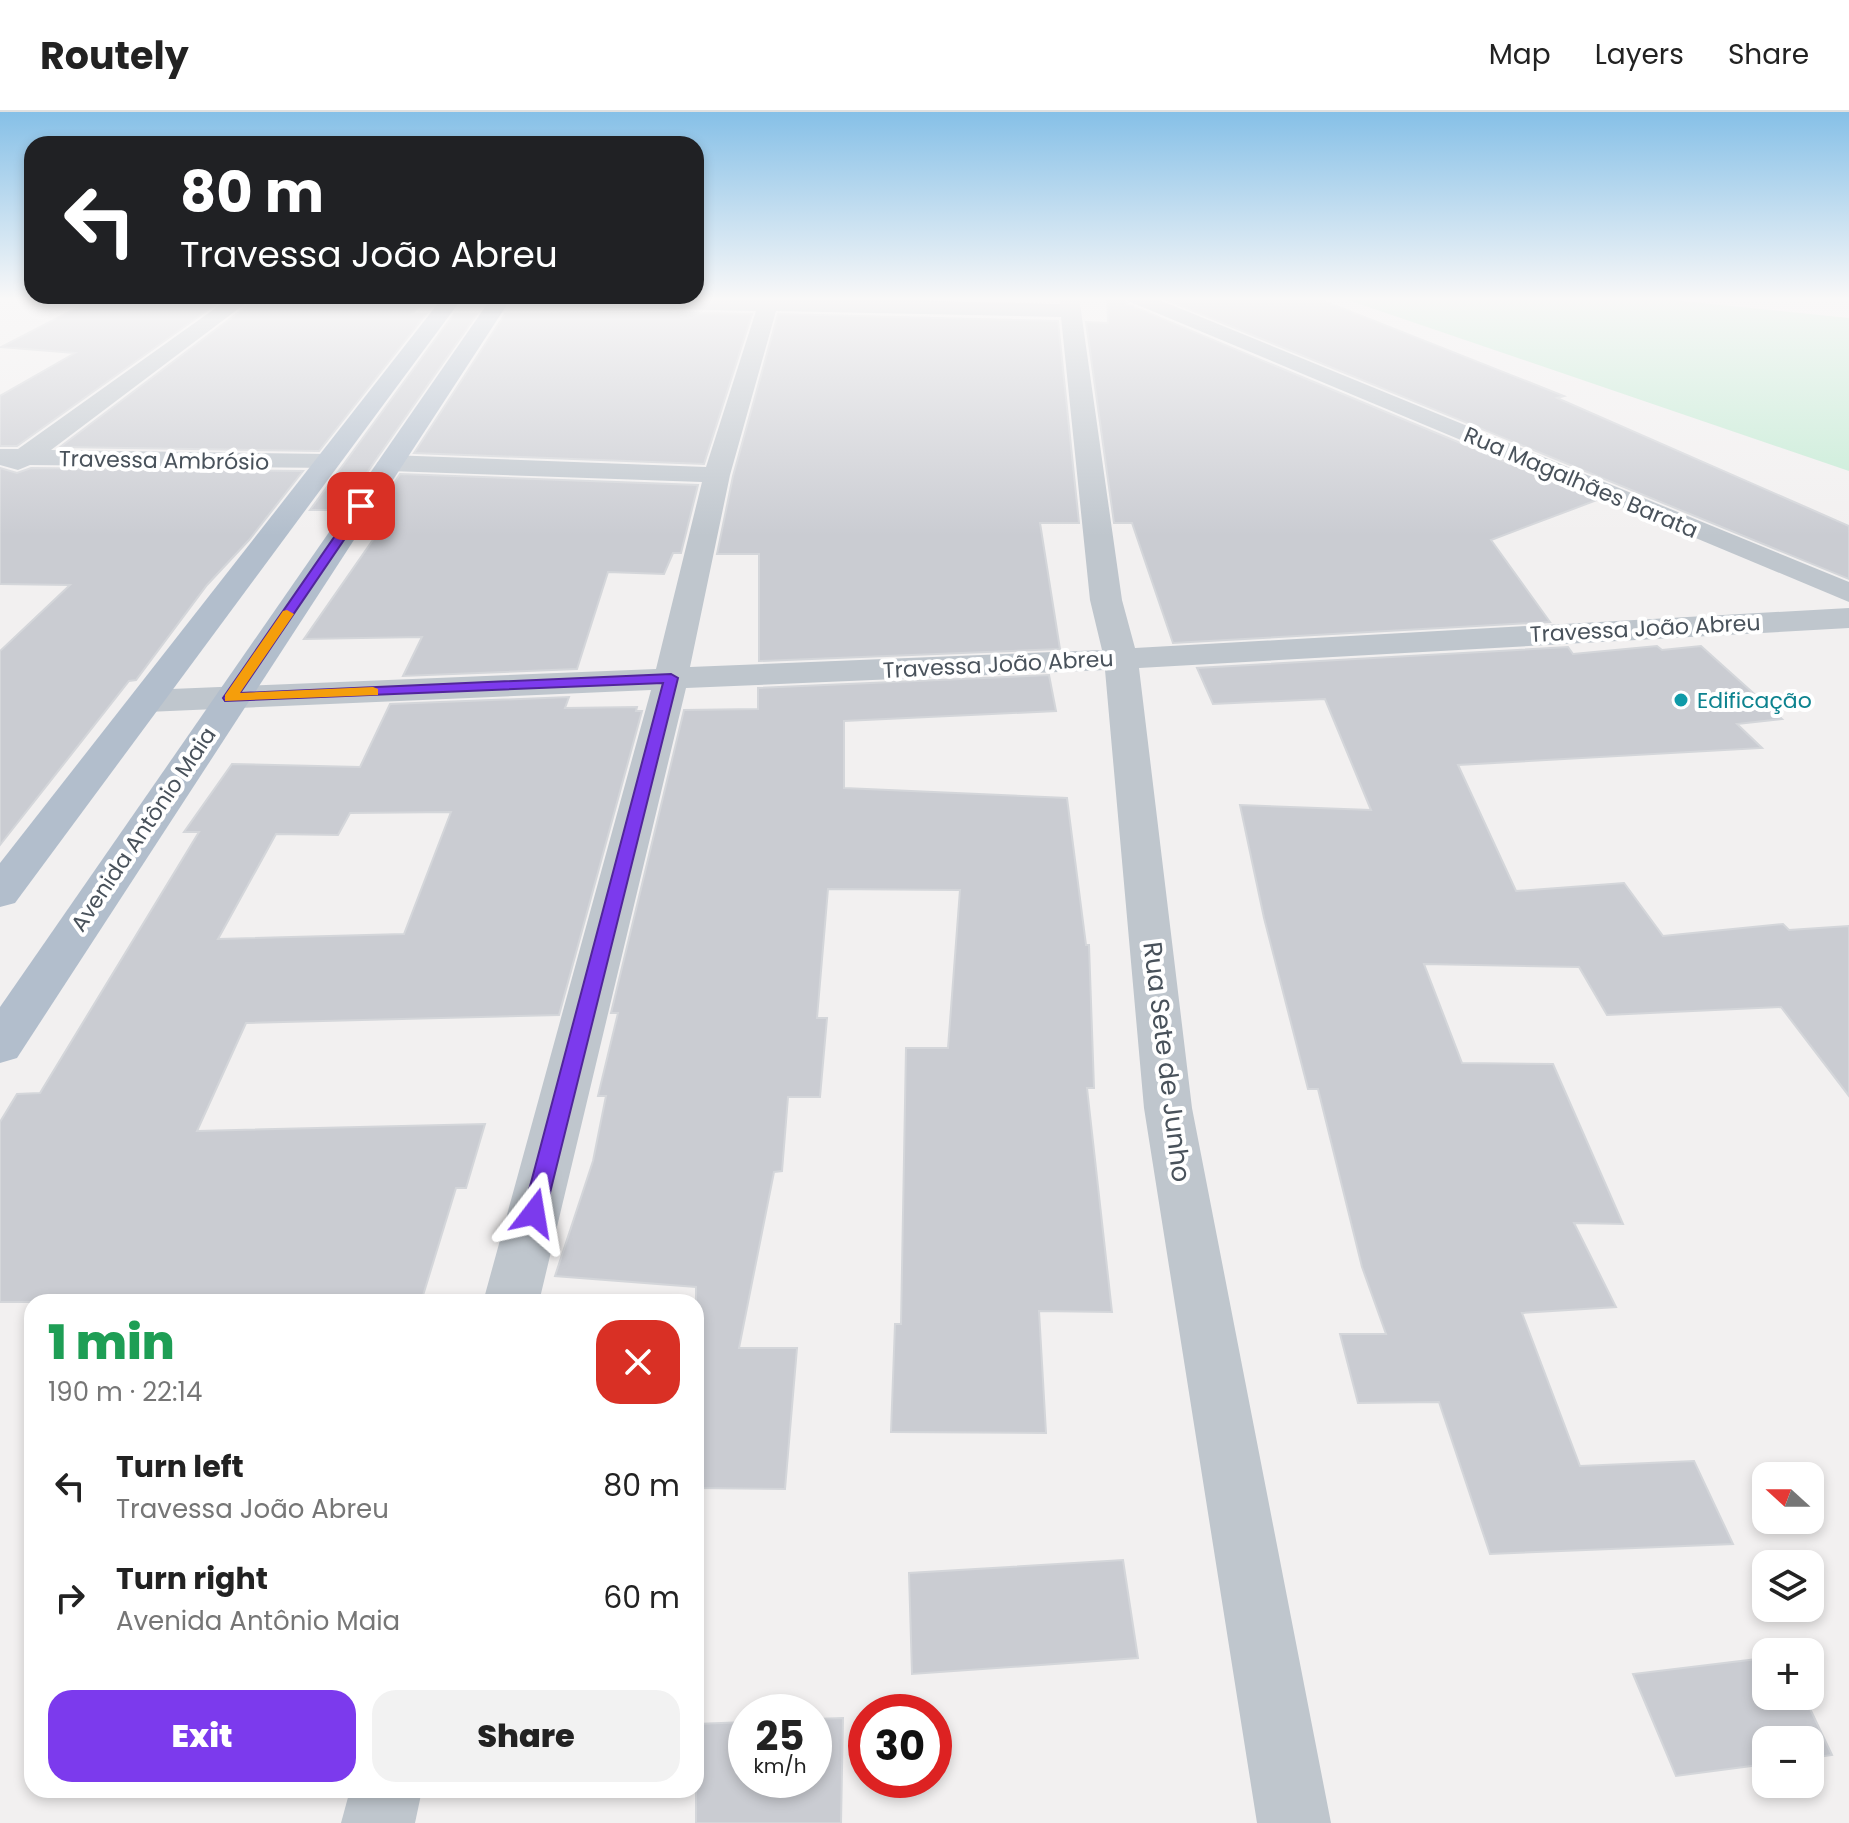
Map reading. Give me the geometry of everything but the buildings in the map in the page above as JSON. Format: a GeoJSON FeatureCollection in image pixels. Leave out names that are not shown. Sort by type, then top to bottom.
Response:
{"type":"FeatureCollection","features":[{"type":"Feature","properties":{"kind":"main road"},"geometry":{"type":"LineString","coordinates":[[0,892],[392,377]]}},
{"type":"Feature","properties":{"kind":"main road","name":"Avenida Antônio Maia"},"geometry":{"type":"LineString","coordinates":[[0,1044],[448,377]]}},
{"type":"Feature","properties":{"kind":"street"},"geometry":{"type":"LineString","coordinates":[[0,476],[12,457],[128,377]]}},
{"type":"Feature","properties":{"kind":"street"},"geometry":{"type":"LineString","coordinates":[[513,1294],[671,678],[717,475],[746,377]]}},
{"type":"Feature","properties":{"kind":"street","name":"Rua Sete de Junho"},"geometry":{"type":"LineString","coordinates":[[1080,377],[1106,600],[1121,659],[1168,1108],[1294,1823]]}},
{"type":"Feature","properties":{"kind":"street","name":"Rua Magalhães Barata"},"geometry":{"type":"LineString","coordinates":[[1328,377],[1849,593]]}},
{"type":"Feature","properties":{"kind":"street","name":"Travessa Ambrósio"},"geometry":{"type":"LineString","coordinates":[[12,457],[327,462]]}},
{"type":"Feature","properties":{"kind":"street"},"geometry":{"type":"LineString","coordinates":[[390,463],[717,475]]}},
{"type":"Feature","properties":{"kind":"street","name":"Travessa João Abreu"},"geometry":{"type":"LineString","coordinates":[[147,701],[1121,659],[1849,618]]}},
{"type":"Feature","properties":{"kind":"street"},"geometry":{"type":"LineString","coordinates":[[378,1823],[384,1798]]}},
{"type":"Feature","properties":{"kind":"green space"},"geometry":{"type":"Polygon","coordinates":[[[1573,377],[1849,377],[1849,471],[1573,377]]]}},
{"type":"Feature","properties":{"kind":"slow traffic"},"geometry":{"type":"LineString","coordinates":[[287,614],[230,698],[373,692]]}},
{"type":"Feature","properties":{"kind":"place","name":"Edificação"},"geometry":{"type":"Point","coordinates":[1681,700]}},
{"type":"Feature","properties":{"kind":"route"},"geometry":{"type":"LineString","coordinates":[[361,506],[230,698],[671,678],[534,1213]]}}]}
